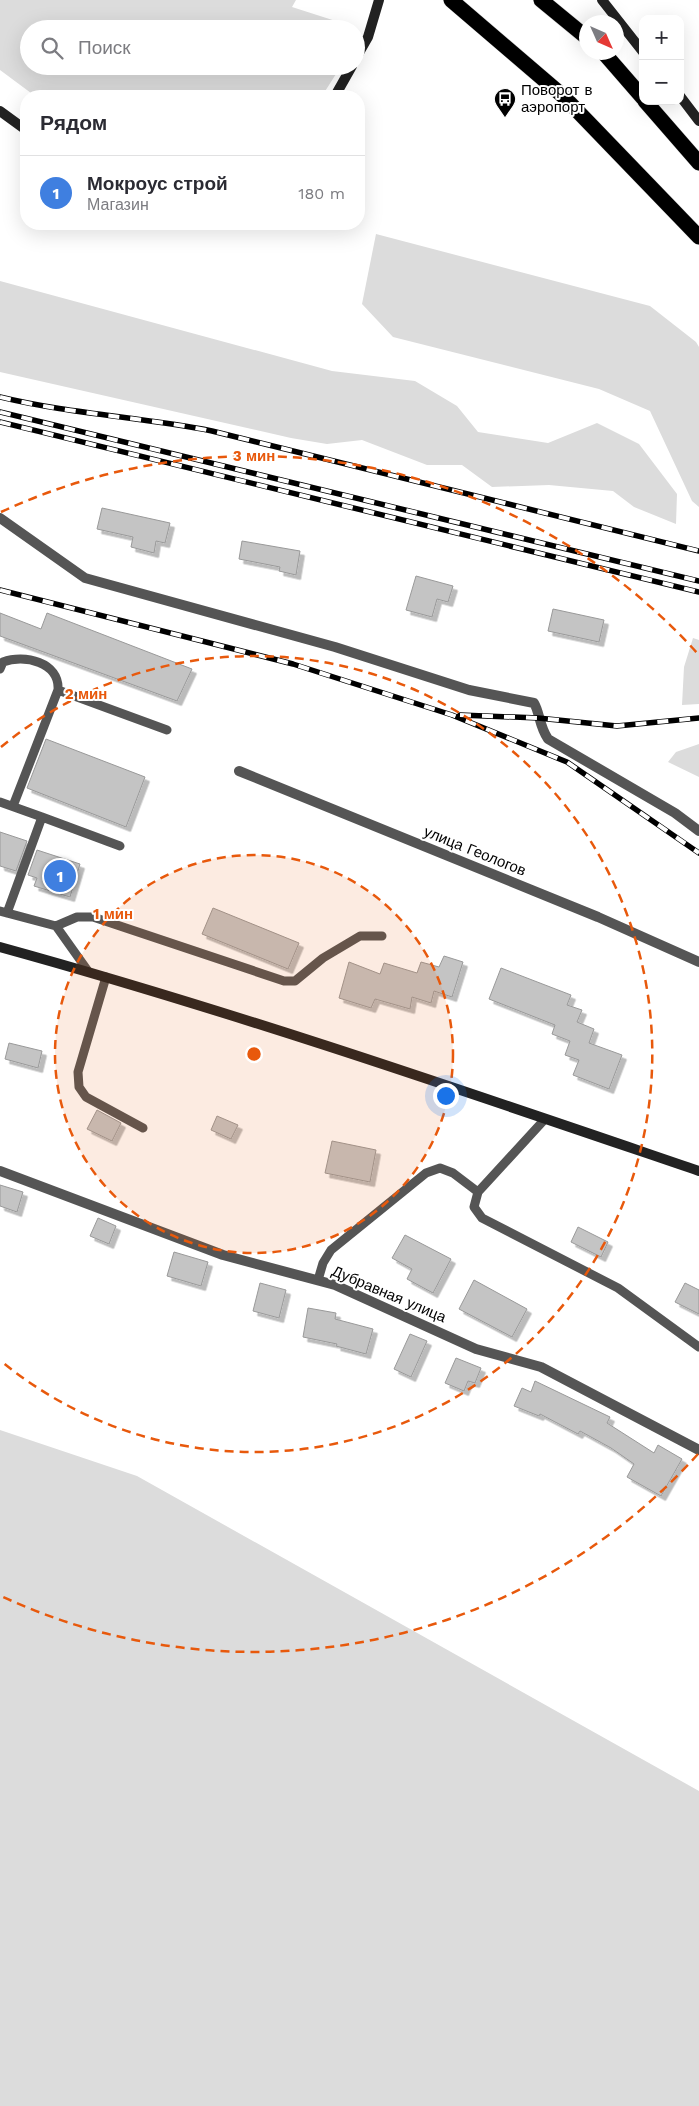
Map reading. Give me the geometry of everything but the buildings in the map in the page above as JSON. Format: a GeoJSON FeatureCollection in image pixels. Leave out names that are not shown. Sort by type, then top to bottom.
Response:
{"type":"FeatureCollection","features":[{"type":"Feature","properties":{"kind":"highway"},"geometry":{"type":"LineString","coordinates":[[451,0],[563,96],[699,237]]}},
{"type":"Feature","properties":{"kind":"highway"},"geometry":{"type":"LineString","coordinates":[[541,0],[579,31]]}},
{"type":"Feature","properties":{"kind":"highway"},"geometry":{"type":"LineString","coordinates":[[610,60],[639,93]]}},
{"type":"Feature","properties":{"kind":"highway"},"geometry":{"type":"LineString","coordinates":[[648,105],[699,163]]}},
{"type":"Feature","properties":{"kind":"main road"},"geometry":{"type":"LineString","coordinates":[[365,42],[379,0]]}},
{"type":"Feature","properties":{"kind":"main road"},"geometry":{"type":"LineString","coordinates":[[602,0],[639,47]]}},
{"type":"Feature","properties":{"kind":"main road"},"geometry":{"type":"LineString","coordinates":[[338,90],[347,75]]}},
{"type":"Feature","properties":{"kind":"main road"},"geometry":{"type":"LineString","coordinates":[[684,101],[699,121]]}},
{"type":"Feature","properties":{"kind":"main road"},"geometry":{"type":"LineString","coordinates":[[0,111],[20,126]]}},
{"type":"Feature","properties":{"kind":"main road"},"geometry":{"type":"LineString","coordinates":[[1,949],[88,971],[336,1048],[699,1171]]}},
{"type":"Feature","properties":{"kind":"street"},"geometry":{"type":"LineString","coordinates":[[0,518],[85,578],[335,647],[469,690],[534,703],[538,709],[538,718],[542,731],[548,739],[675,813],[699,831]]}},
{"type":"Feature","properties":{"kind":"street","name":"улица Геологов"},"geometry":{"type":"LineString","coordinates":[[239,771],[598,917],[699,962]]}},
{"type":"Feature","properties":{"kind":"street","name":"Дубравная улица"},"geometry":{"type":"LineString","coordinates":[[0,1171],[223,1255],[335,1285],[476,1349],[541,1367],[699,1450]]}},
{"type":"Feature","properties":{"kind":"lane"},"geometry":{"type":"LineString","coordinates":[[0,669],[3,662],[15,658],[27,659],[53,670],[59,680],[58,690],[13,806]]}},
{"type":"Feature","properties":{"kind":"lane"},"geometry":{"type":"LineString","coordinates":[[58,690],[167,730]]}},
{"type":"Feature","properties":{"kind":"lane"},"geometry":{"type":"LineString","coordinates":[[0,802],[120,846]]}},
{"type":"Feature","properties":{"kind":"lane"},"geometry":{"type":"LineString","coordinates":[[42,817],[4,912],[56,926],[77,917],[93,917],[284,981],[294,981],[323,958],[360,936],[382,936]]}},
{"type":"Feature","properties":{"kind":"lane"},"geometry":{"type":"LineString","coordinates":[[56,926],[88,971]]}},
{"type":"Feature","properties":{"kind":"lane"},"geometry":{"type":"LineString","coordinates":[[106,977],[78,1072],[79,1086],[86,1097],[143,1128]]}},
{"type":"Feature","properties":{"kind":"lane"},"geometry":{"type":"LineString","coordinates":[[545,1119],[478,1192],[474,1207],[482,1218],[618,1288],[699,1347]]}},
{"type":"Feature","properties":{"kind":"lane"},"geometry":{"type":"LineString","coordinates":[[318,1280],[323,1263],[331,1250],[426,1173],[440,1168],[453,1173],[478,1192]]}},
{"type":"Feature","properties":{"kind":"shaded area"},"geometry":{"type":"Polygon","coordinates":[[[0,0],[296,0],[292,7],[333,20],[20,20],[20,75],[335,75],[326,90],[27,90],[0,70],[0,0]]]}},
{"type":"Feature","properties":{"kind":"shaded area"},"geometry":{"type":"Polygon","coordinates":[[[376,234],[650,306],[696,342],[699,347],[699,507],[692,501],[650,411],[599,389],[393,337],[362,304],[376,234]]]}},
{"type":"Feature","properties":{"kind":"shaded area"},"geometry":{"type":"Polygon","coordinates":[[[0,281],[332,371],[415,381],[457,406],[478,432],[548,443],[597,423],[639,444],[677,494],[676,524],[634,507],[613,491],[549,485],[492,487],[462,465],[427,465],[362,440],[327,444],[291,438],[0,372],[0,281]]]}},
{"type":"Feature","properties":{"kind":"shaded area"},"geometry":{"type":"Polygon","coordinates":[[[693,638],[699,640],[699,704],[682,705],[684,667],[693,638]]]}},
{"type":"Feature","properties":{"kind":"shaded area"},"geometry":{"type":"Polygon","coordinates":[[[699,744],[699,777],[668,762],[676,752],[699,744]]]}},
{"type":"Feature","properties":{"kind":"shaded area"},"geometry":{"type":"Polygon","coordinates":[[[0,1430],[137,1476],[699,1791],[699,2106],[0,2106],[0,1430]]]}},
{"type":"Feature","properties":{"kind":"railway"},"geometry":{"type":"LineString","coordinates":[[0,397],[53,408],[212,431],[699,551]]}},
{"type":"Feature","properties":{"kind":"railway"},"geometry":{"type":"LineString","coordinates":[[0,412],[699,581]]}},
{"type":"Feature","properties":{"kind":"railway"},"geometry":{"type":"LineString","coordinates":[[0,422],[699,592]]}},
{"type":"Feature","properties":{"kind":"railway"},"geometry":{"type":"LineString","coordinates":[[0,590],[293,664],[452,715],[567,762],[699,853]]}},
{"type":"Feature","properties":{"kind":"railway"},"geometry":{"type":"LineString","coordinates":[[460,715],[538,718],[617,726],[699,718]]}},
{"type":"Feature","properties":{"kind":"place","name":"Поворот в аэропорт"},"geometry":{"type":"Point","coordinates":[505,118]}},
{"type":"Feature","properties":{"kind":"place","name":"Мокроус строй"},"geometry":{"type":"Point","coordinates":[60,876]}}]}
